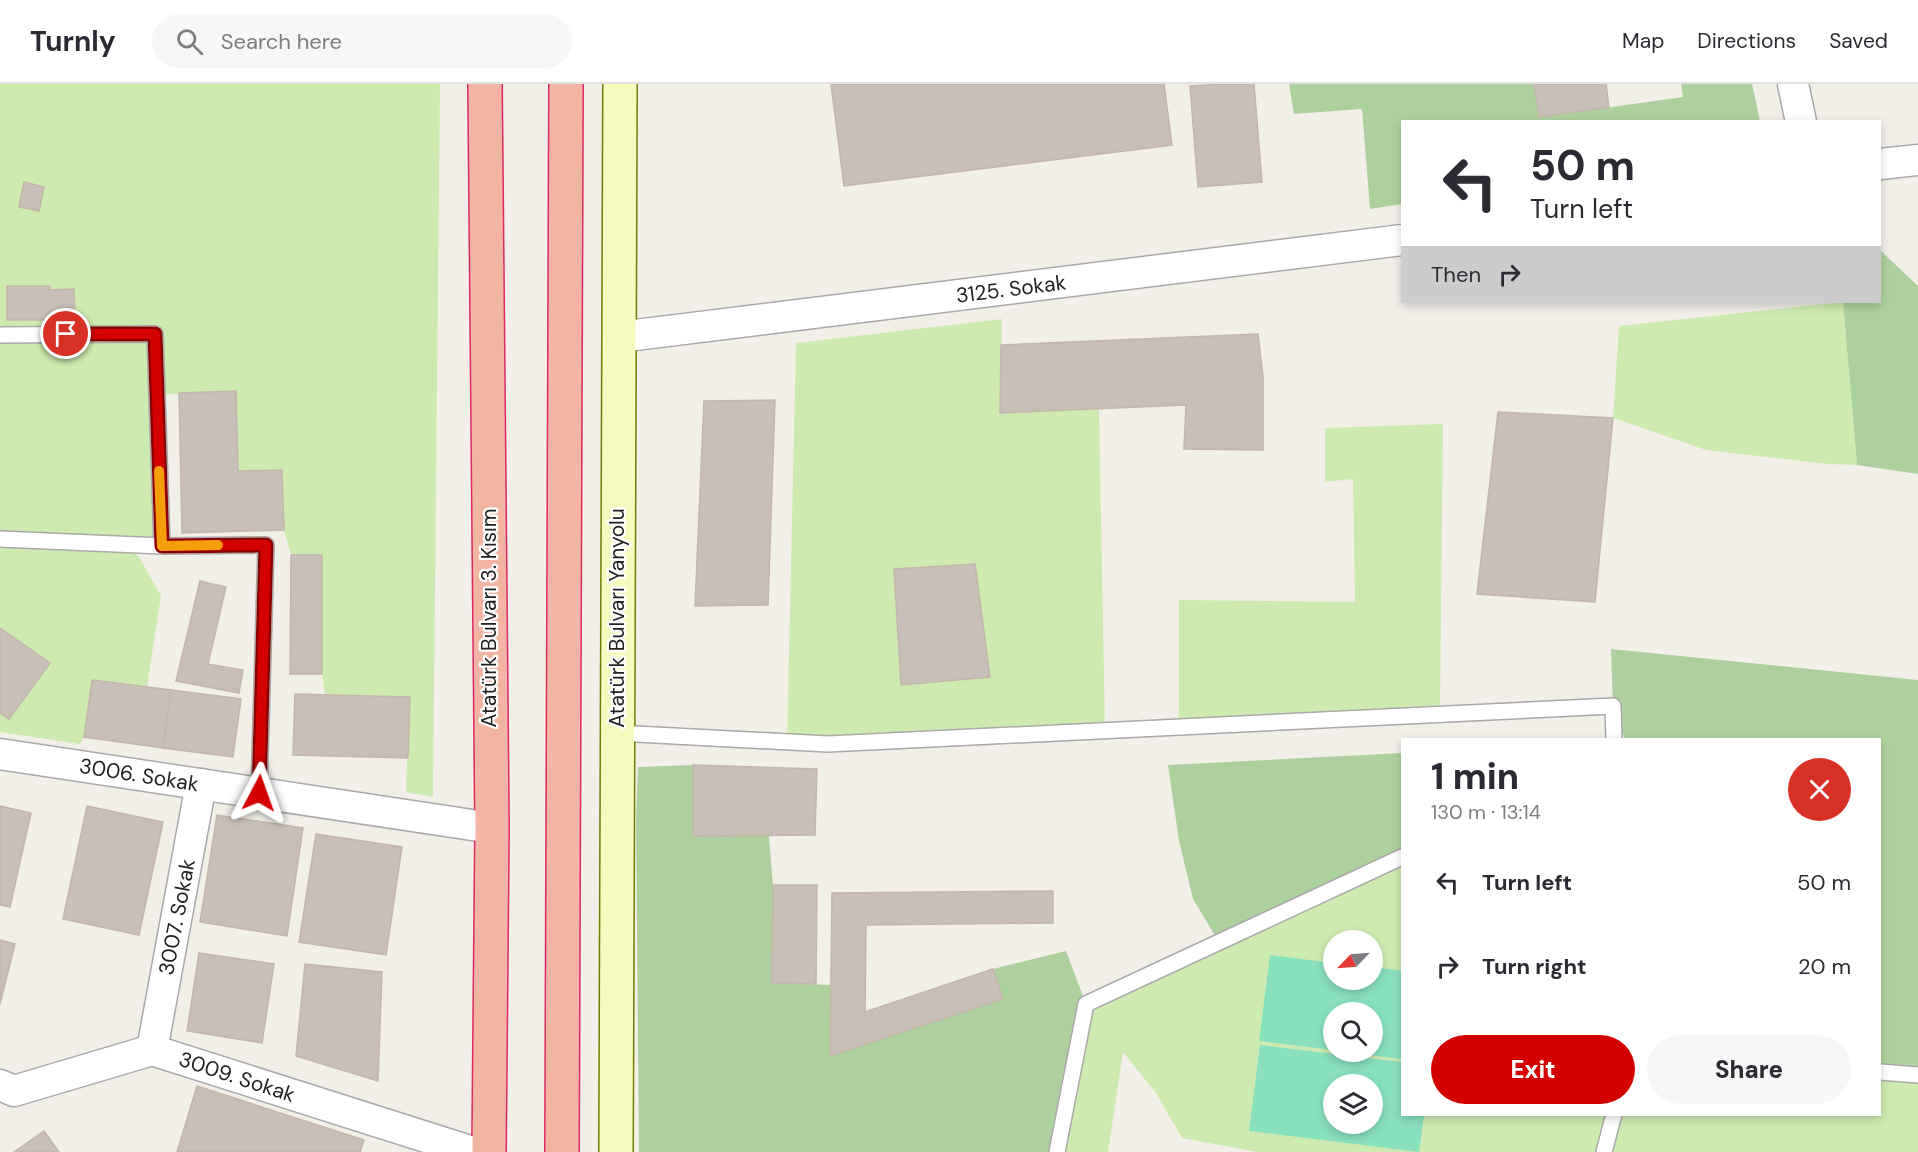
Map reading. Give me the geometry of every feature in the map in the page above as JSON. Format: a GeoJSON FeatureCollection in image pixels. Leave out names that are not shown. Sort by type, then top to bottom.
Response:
{"type":"FeatureCollection","features":[{"type":"Feature","properties":{"kind":"highway","name":"Atatürk Bulvarı 3. Kısım"},"geometry":{"type":"LineString","coordinates":[[484,84],[492,828],[489,1152]]}},
{"type":"Feature","properties":{"kind":"highway"},"geometry":{"type":"LineString","coordinates":[[562,1152],[566,84]]}},
{"type":"Feature","properties":{"kind":"main road","name":"Atatürk Bulvarı Yanyolu"},"geometry":{"type":"LineString","coordinates":[[616,1152],[620,84]]}},
{"type":"Feature","properties":{"kind":"street"},"geometry":{"type":"LineString","coordinates":[[1793,84],[1801,120]]}},
{"type":"Feature","properties":{"kind":"street"},"geometry":{"type":"LineString","coordinates":[[1881,164],[1918,160]]}},
{"type":"Feature","properties":{"kind":"street","name":"3125. Sokak"},"geometry":{"type":"LineString","coordinates":[[619,337],[1401,240]]}},
{"type":"Feature","properties":{"kind":"street","name":"3006. Sokak"},"geometry":{"type":"LineString","coordinates":[[0,754],[492,828]]}},
{"type":"Feature","properties":{"kind":"street","name":"3007. Sokak"},"geometry":{"type":"LineString","coordinates":[[152,1050],[201,784]]}},
{"type":"Feature","properties":{"kind":"street","name":"3009. Sokak"},"geometry":{"type":"LineString","coordinates":[[0,1085],[14,1090],[152,1050],[473,1152]]}},
{"type":"Feature","properties":{"kind":"lane"},"geometry":{"type":"LineString","coordinates":[[0,335],[155,334],[162,546]]}},
{"type":"Feature","properties":{"kind":"lane"},"geometry":{"type":"LineString","coordinates":[[0,539],[162,546],[266,545],[259,793]]}},
{"type":"Feature","properties":{"kind":"lane"},"geometry":{"type":"LineString","coordinates":[[617,733],[828,744],[1613,706],[1614,738]]}},
{"type":"Feature","properties":{"kind":"lane"},"geometry":{"type":"LineString","coordinates":[[1057,1152],[1086,1004],[1401,857]]}},
{"type":"Feature","properties":{"kind":"lane"},"geometry":{"type":"LineString","coordinates":[[1881,1072],[1918,1075]]}},
{"type":"Feature","properties":{"kind":"lane"},"geometry":{"type":"LineString","coordinates":[[1604,1152],[1613,1116]]}},
{"type":"Feature","properties":{"kind":"green space"},"geometry":{"type":"Polygon","coordinates":[[[0,84],[440,84],[433,797],[406,792],[409,697],[325,695],[322,674],[322,555],[291,555],[284,530],[282,470],[238,471],[236,391],[157,395],[162,546],[124,544],[139,557],[161,596],[147,687],[92,680],[84,737],[80,744],[0,732],[0,84]]]}},
{"type":"Feature","properties":{"kind":"green space"},"geometry":{"type":"Polygon","coordinates":[[[1289,84],[1534,84],[1540,117],[1683,97],[1681,84],[1752,84],[1760,120],[1401,120],[1401,204],[1370,209],[1362,109],[1294,114],[1289,84]]]}},
{"type":"Feature","properties":{"kind":"green space"},"geometry":{"type":"Polygon","coordinates":[[[1881,251],[1918,286],[1918,474],[1857,465],[1843,303],[1881,303],[1881,251]]]}},
{"type":"Feature","properties":{"kind":"green space"},"geometry":{"type":"Polygon","coordinates":[[[1843,303],[1857,465],[1828,464],[1706,450],[1613,418],[1619,326],[1843,303]]]}},
{"type":"Feature","properties":{"kind":"green space"},"geometry":{"type":"Polygon","coordinates":[[[1002,319],[1000,413],[1099,409],[1105,730],[787,742],[796,343],[1002,319]]]}},
{"type":"Feature","properties":{"kind":"green space"},"geometry":{"type":"Polygon","coordinates":[[[1443,424],[1440,714],[1179,727],[1179,600],[1355,602],[1353,479],[1325,482],[1325,428],[1443,424]]]}},
{"type":"Feature","properties":{"kind":"green space"},"geometry":{"type":"Polygon","coordinates":[[[1611,649],[1918,680],[1918,1074],[1881,1070],[1881,738],[1625,738],[1613,706],[1611,649]]]}},
{"type":"Feature","properties":{"kind":"green space"},"geometry":{"type":"Polygon","coordinates":[[[1401,753],[1401,857],[1219,942],[1193,899],[1179,841],[1168,765],[1401,753]]]}},
{"type":"Feature","properties":{"kind":"green space"},"geometry":{"type":"Polygon","coordinates":[[[693,765],[693,836],[769,836],[773,885],[772,983],[832,985],[831,1056],[1003,999],[993,969],[1066,951],[1086,1004],[1056,1152],[639,1152],[636,820],[638,767],[693,765]]]}},
{"type":"Feature","properties":{"kind":"green space"},"geometry":{"type":"Polygon","coordinates":[[[1401,855],[1401,1116],[1881,1116],[1881,1072],[1918,1075],[1918,1152],[1257,1152],[1182,1138],[1156,1093],[1123,1052],[1108,1152],[1057,1152],[1086,1004],[1401,855]]]}},
{"type":"Feature","properties":{"kind":"green space"},"geometry":{"type":"Polygon","coordinates":[[[1270,955],[1323,962],[1323,990],[1383,990],[1383,968],[1401,971],[1401,1059],[1383,1057],[1383,1002],[1323,1002],[1323,1049],[1259,1041],[1270,955]]]}},
{"type":"Feature","properties":{"kind":"green space"},"geometry":{"type":"Polygon","coordinates":[[[1260,1045],[1323,1053],[1323,1062],[1383,1062],[1383,1060],[1401,1062],[1401,1116],[1424,1116],[1419,1152],[1249,1131],[1260,1045]]]}},
{"type":"Feature","properties":{"kind":"building"},"geometry":{"type":"Polygon","coordinates":[[[831,84],[1164,84],[1172,145],[844,186],[831,84]]]}},
{"type":"Feature","properties":{"kind":"building"},"geometry":{"type":"Polygon","coordinates":[[[1254,84],[1262,182],[1198,187],[1190,86],[1254,84]]]}},
{"type":"Feature","properties":{"kind":"building"},"geometry":{"type":"Polygon","coordinates":[[[1534,84],[1606,84],[1609,107],[1539,117],[1534,84]]]}},
{"type":"Feature","properties":{"kind":"building"},"geometry":{"type":"Polygon","coordinates":[[[24,182],[44,187],[39,211],[19,207],[24,182]]]}},
{"type":"Feature","properties":{"kind":"building"},"geometry":{"type":"Polygon","coordinates":[[[7,286],[50,286],[49,290],[74,289],[75,314],[50,314],[50,320],[7,320],[7,286]]]}},
{"type":"Feature","properties":{"kind":"building"},"geometry":{"type":"Polygon","coordinates":[[[1258,334],[1263,377],[1263,450],[1184,449],[1186,405],[1000,413],[1001,345],[1258,334]]]}},
{"type":"Feature","properties":{"kind":"building"},"geometry":{"type":"Polygon","coordinates":[[[236,391],[238,471],[282,470],[284,530],[182,533],[179,393],[236,391]]]}},
{"type":"Feature","properties":{"kind":"building"},"geometry":{"type":"Polygon","coordinates":[[[775,400],[768,605],[695,606],[704,401],[775,400]]]}},
{"type":"Feature","properties":{"kind":"building"},"geometry":{"type":"Polygon","coordinates":[[[1498,412],[1613,418],[1595,602],[1477,594],[1498,412]]]}},
{"type":"Feature","properties":{"kind":"building"},"geometry":{"type":"Polygon","coordinates":[[[291,555],[322,555],[322,674],[290,674],[291,555]]]}},
{"type":"Feature","properties":{"kind":"building"},"geometry":{"type":"Polygon","coordinates":[[[975,564],[990,677],[901,685],[894,569],[975,564]]]}},
{"type":"Feature","properties":{"kind":"building"},"geometry":{"type":"Polygon","coordinates":[[[200,581],[226,587],[208,664],[243,670],[239,693],[176,681],[200,581]]]}},
{"type":"Feature","properties":{"kind":"building"},"geometry":{"type":"Polygon","coordinates":[[[0,628],[50,663],[9,719],[0,713],[0,628]]]}},
{"type":"Feature","properties":{"kind":"building"},"geometry":{"type":"Polygon","coordinates":[[[92,680],[171,690],[163,748],[84,737],[92,680]]]}},
{"type":"Feature","properties":{"kind":"building"},"geometry":{"type":"Polygon","coordinates":[[[171,690],[241,699],[233,757],[163,748],[171,690]]]}},
{"type":"Feature","properties":{"kind":"building"},"geometry":{"type":"Polygon","coordinates":[[[295,694],[410,697],[408,758],[293,755],[295,694]]]}},
{"type":"Feature","properties":{"kind":"building"},"geometry":{"type":"Polygon","coordinates":[[[693,765],[817,769],[815,835],[693,836],[693,765]]]}},
{"type":"Feature","properties":{"kind":"building"},"geometry":{"type":"Polygon","coordinates":[[[0,806],[31,813],[10,907],[0,905],[0,806]]]}},
{"type":"Feature","properties":{"kind":"building"},"geometry":{"type":"Polygon","coordinates":[[[87,806],[163,822],[139,935],[63,919],[87,806]]]}},
{"type":"Feature","properties":{"kind":"building"},"geometry":{"type":"Polygon","coordinates":[[[217,815],[303,828],[287,936],[200,922],[217,815]]]}},
{"type":"Feature","properties":{"kind":"building"},"geometry":{"type":"Polygon","coordinates":[[[316,834],[402,847],[386,955],[299,942],[316,834]]]}},
{"type":"Feature","properties":{"kind":"building"},"geometry":{"type":"Polygon","coordinates":[[[773,885],[817,885],[816,984],[772,983],[773,885]]]}},
{"type":"Feature","properties":{"kind":"building"},"geometry":{"type":"Polygon","coordinates":[[[1053,891],[1053,923],[866,925],[865,1012],[993,969],[1003,999],[830,1056],[832,893],[1053,891]]]}},
{"type":"Feature","properties":{"kind":"building"},"geometry":{"type":"Polygon","coordinates":[[[0,940],[15,944],[0,1004],[0,940]]]}},
{"type":"Feature","properties":{"kind":"building"},"geometry":{"type":"Polygon","coordinates":[[[199,953],[274,964],[262,1043],[187,1031],[199,953]]]}},
{"type":"Feature","properties":{"kind":"building"},"geometry":{"type":"Polygon","coordinates":[[[305,964],[382,972],[378,1081],[296,1056],[305,964]]]}},
{"type":"Feature","properties":{"kind":"building"},"geometry":{"type":"Polygon","coordinates":[[[197,1086],[364,1140],[360,1152],[177,1152],[197,1086]]]}},
{"type":"Feature","properties":{"kind":"building"},"geometry":{"type":"Polygon","coordinates":[[[44,1131],[59,1152],[14,1152],[44,1131]]]}},
{"type":"Feature","properties":{"kind":"slow traffic"},"geometry":{"type":"LineString","coordinates":[[159,471],[162,546],[218,545]]}},
{"type":"Feature","properties":{"kind":"route"},"geometry":{"type":"LineString","coordinates":[[66,334],[155,334],[162,546],[266,545],[259,793]]}}]}
